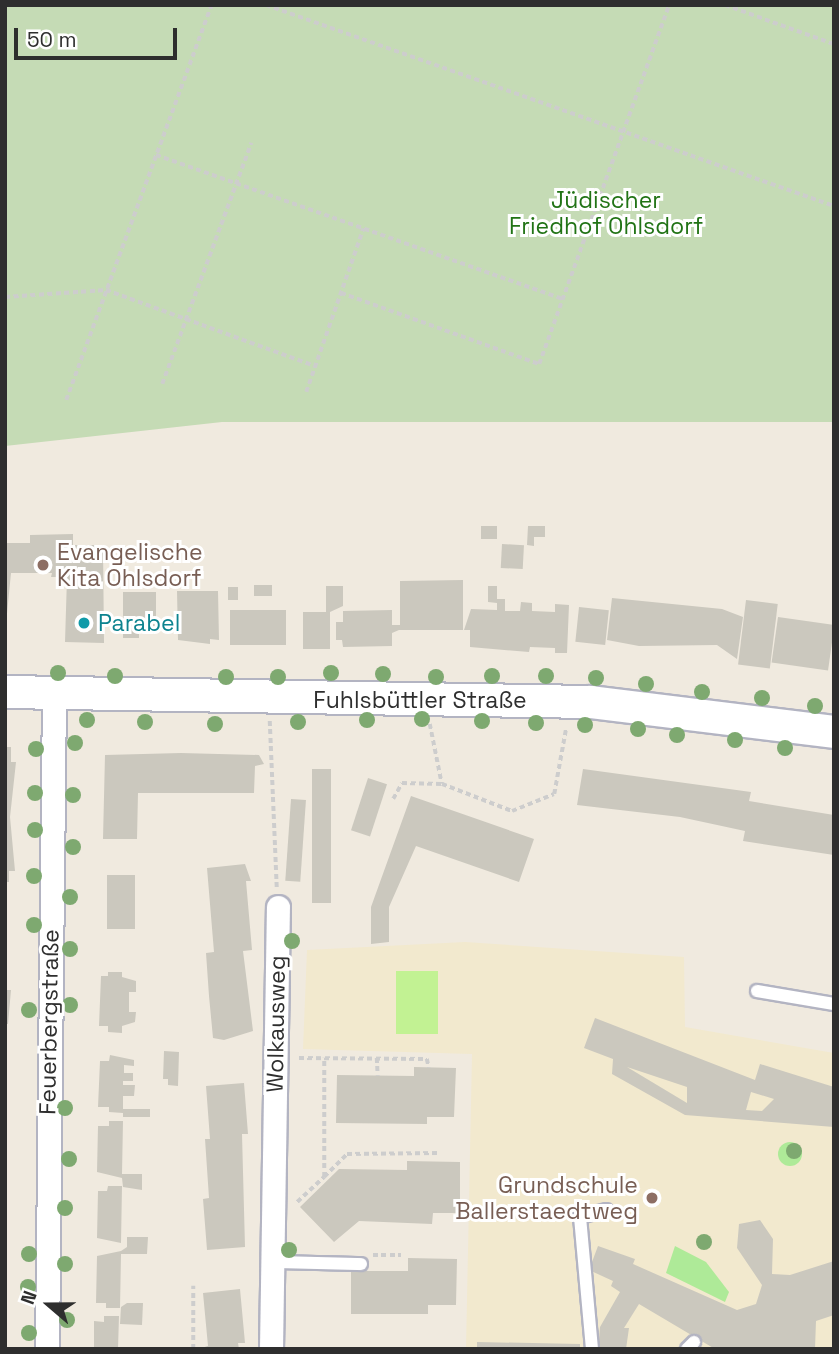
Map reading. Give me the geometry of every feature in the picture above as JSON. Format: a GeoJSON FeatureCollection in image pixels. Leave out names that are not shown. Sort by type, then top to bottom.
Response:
{"type":"FeatureCollection","features":[{"type":"Feature","properties":{"kind":"main road","name":"Fuhlsbüttler Straße"},"geometry":{"type":"LineString","coordinates":[[5,692],[269,699],[566,701],[747,718],[834,732]]}},
{"type":"Feature","properties":{"kind":"street","name":"Feuerbergstraße"},"geometry":{"type":"LineString","coordinates":[[47,1349],[54,695]]}},
{"type":"Feature","properties":{"kind":"street","name":"Wolkausweg"},"geometry":{"type":"LineString","coordinates":[[271,1349],[278,907]]}},
{"type":"Feature","properties":{"kind":"lane"},"geometry":{"type":"LineString","coordinates":[[757,990],[834,1004]]}},
{"type":"Feature","properties":{"kind":"lane"},"geometry":{"type":"LineString","coordinates":[[592,1349],[580,1217],[606,1210]]}},
{"type":"Feature","properties":{"kind":"lane"},"geometry":{"type":"LineString","coordinates":[[272,1262],[361,1264]]}},
{"type":"Feature","properties":{"kind":"path"},"geometry":{"type":"LineString","coordinates":[[66,400],[211,5]]}},
{"type":"Feature","properties":{"kind":"path"},"geometry":{"type":"LineString","coordinates":[[266,5],[834,206]]}},
{"type":"Feature","properties":{"kind":"path"},"geometry":{"type":"LineString","coordinates":[[341,293],[539,365],[668,5]]}},
{"type":"Feature","properties":{"kind":"path"},"geometry":{"type":"LineString","coordinates":[[724,5],[834,44]]}},
{"type":"Feature","properties":{"kind":"path"},"geometry":{"type":"LineString","coordinates":[[162,384],[251,143]]}},
{"type":"Feature","properties":{"kind":"path"},"geometry":{"type":"LineString","coordinates":[[156,155],[563,299]]}},
{"type":"Feature","properties":{"kind":"path"},"geometry":{"type":"LineString","coordinates":[[306,392],[364,228]]}},
{"type":"Feature","properties":{"kind":"path"},"geometry":{"type":"LineString","coordinates":[[5,297],[106,290],[315,366]]}},
{"type":"Feature","properties":{"kind":"path"},"geometry":{"type":"LineString","coordinates":[[419,698],[433,731],[442,784]]}},
{"type":"Feature","properties":{"kind":"path"},"geometry":{"type":"LineString","coordinates":[[269,699],[278,907]]}},
{"type":"Feature","properties":{"kind":"path"},"geometry":{"type":"LineString","coordinates":[[393,799],[402,783],[442,784],[512,811],[554,793],[566,733],[566,701]]}},
{"type":"Feature","properties":{"kind":"path"},"geometry":{"type":"LineString","coordinates":[[275,1058],[428,1059],[429,1068]]}},
{"type":"Feature","properties":{"kind":"path"},"geometry":{"type":"LineString","coordinates":[[324,1058],[324,1177]]}},
{"type":"Feature","properties":{"kind":"path"},"geometry":{"type":"LineString","coordinates":[[377,1058],[378,1076]]}},
{"type":"Feature","properties":{"kind":"path"},"geometry":{"type":"LineString","coordinates":[[274,1204],[295,1203],[347,1154],[438,1153]]}},
{"type":"Feature","properties":{"kind":"path"},"geometry":{"type":"LineString","coordinates":[[193,1286],[193,1349]]}},
{"type":"Feature","properties":{"kind":"shaded area","name":"Grundschule Ballerstaedtweg"},"geometry":{"type":"Polygon","coordinates":[[[465,942],[684,957],[685,1027],[834,1053],[834,1349],[466,1349],[472,1054],[303,1049],[307,950],[465,942]]]}},
{"type":"Feature","properties":{"kind":"green space","name":"Jüdischer Friedhof Ohlsdorf"},"geometry":{"type":"Polygon","coordinates":[[[5,5],[834,5],[834,422],[222,422],[5,446],[5,5]]]}},
{"type":"Feature","properties":{"kind":"green space"},"geometry":{"type":"Polygon","coordinates":[[[396,971],[438,971],[438,1034],[396,1034],[396,971]]]}},
{"type":"Feature","properties":{"kind":"green space"},"geometry":{"type":"Polygon","coordinates":[[[790,1142],[798,1146],[802,1154],[798,1162],[790,1166],[782,1162],[778,1154],[782,1146],[790,1142]]]}},
{"type":"Feature","properties":{"kind":"green space"},"geometry":{"type":"Polygon","coordinates":[[[675,1246],[706,1262],[729,1292],[725,1302],[666,1273],[675,1246]]]}},
{"type":"Feature","properties":{"kind":"building"},"geometry":{"type":"Polygon","coordinates":[[[481,526],[497,526],[497,539],[481,539],[481,526]]]}},
{"type":"Feature","properties":{"kind":"building"},"geometry":{"type":"Polygon","coordinates":[[[528,526],[545,526],[545,537],[534,537],[534,546],[527,545],[528,526]]]}},
{"type":"Feature","properties":{"kind":"building"},"geometry":{"type":"Polygon","coordinates":[[[73,534],[73,545],[103,545],[104,643],[65,642],[67,577],[51,577],[52,573],[11,573],[5,634],[5,543],[30,543],[30,535],[73,534]]]}},
{"type":"Feature","properties":{"kind":"building"},"geometry":{"type":"Polygon","coordinates":[[[502,544],[524,545],[523,569],[501,568],[502,544]]]}},
{"type":"Feature","properties":{"kind":"building"},"geometry":{"type":"Polygon","coordinates":[[[463,580],[463,630],[399,630],[392,633],[392,646],[343,647],[342,640],[336,640],[336,622],[343,622],[343,611],[392,610],[392,625],[400,625],[400,581],[463,580]]]}},
{"type":"Feature","properties":{"kind":"building"},"geometry":{"type":"Polygon","coordinates":[[[254,585],[272,585],[272,596],[254,596],[254,585]]]}},
{"type":"Feature","properties":{"kind":"building"},"geometry":{"type":"Polygon","coordinates":[[[326,586],[343,586],[343,606],[330,612],[330,649],[303,649],[303,612],[326,612],[326,586]]]}},
{"type":"Feature","properties":{"kind":"building"},"geometry":{"type":"Polygon","coordinates":[[[488,586],[497,586],[497,599],[505,599],[505,611],[520,611],[521,602],[532,603],[532,611],[555,612],[555,604],[569,605],[567,653],[555,653],[555,648],[530,647],[529,652],[470,647],[470,630],[464,630],[471,609],[497,610],[497,603],[488,602],[488,586]]]}},
{"type":"Feature","properties":{"kind":"building"},"geometry":{"type":"Polygon","coordinates":[[[228,587],[238,587],[238,600],[228,600],[228,587]]]}},
{"type":"Feature","properties":{"kind":"building"},"geometry":{"type":"Polygon","coordinates":[[[177,591],[218,591],[219,640],[210,639],[210,644],[178,640],[177,591]]]}},
{"type":"Feature","properties":{"kind":"building"},"geometry":{"type":"Polygon","coordinates":[[[123,592],[156,592],[156,631],[139,631],[139,638],[123,638],[123,592]]]}},
{"type":"Feature","properties":{"kind":"building"},"geometry":{"type":"Polygon","coordinates":[[[612,598],[722,609],[743,617],[737,659],[717,645],[639,646],[607,640],[612,598]]]}},
{"type":"Feature","properties":{"kind":"building"},"geometry":{"type":"Polygon","coordinates":[[[746,600],[778,604],[770,668],[738,665],[746,600]]]}},
{"type":"Feature","properties":{"kind":"building"},"geometry":{"type":"Polygon","coordinates":[[[579,607],[609,610],[605,645],[575,642],[579,607]]]}},
{"type":"Feature","properties":{"kind":"building"},"geometry":{"type":"Polygon","coordinates":[[[230,610],[286,610],[286,645],[230,645],[230,610]]]}},
{"type":"Feature","properties":{"kind":"building"},"geometry":{"type":"Polygon","coordinates":[[[778,617],[834,625],[828,670],[772,663],[778,617]]]}},
{"type":"Feature","properties":{"kind":"building"},"geometry":{"type":"Polygon","coordinates":[[[5,747],[11,747],[11,762],[16,762],[10,817],[15,871],[9,871],[9,882],[5,882],[5,747]]]}},
{"type":"Feature","properties":{"kind":"building"},"geometry":{"type":"Polygon","coordinates":[[[105,755],[259,755],[264,764],[255,766],[254,793],[138,793],[137,839],[103,839],[105,755]]]}},
{"type":"Feature","properties":{"kind":"building"},"geometry":{"type":"Polygon","coordinates":[[[312,769],[331,769],[331,903],[312,903],[312,769]]]}},
{"type":"Feature","properties":{"kind":"building"},"geometry":{"type":"Polygon","coordinates":[[[583,769],[751,792],[749,801],[834,815],[834,855],[743,841],[745,831],[680,817],[577,805],[583,769]]]}},
{"type":"Feature","properties":{"kind":"building"},"geometry":{"type":"Polygon","coordinates":[[[368,778],[387,784],[370,836],[351,830],[368,778]]]}},
{"type":"Feature","properties":{"kind":"building"},"geometry":{"type":"Polygon","coordinates":[[[411,796],[534,839],[519,882],[416,846],[389,907],[389,942],[371,944],[371,907],[411,796]]]}},
{"type":"Feature","properties":{"kind":"building"},"geometry":{"type":"Polygon","coordinates":[[[291,799],[306,800],[300,882],[285,881],[291,799]]]}},
{"type":"Feature","properties":{"kind":"building"},"geometry":{"type":"Polygon","coordinates":[[[245,864],[251,881],[246,881],[252,950],[243,951],[253,1031],[224,1040],[213,1038],[206,953],[214,952],[207,868],[245,864]]]}},
{"type":"Feature","properties":{"kind":"building"},"geometry":{"type":"Polygon","coordinates":[[[107,875],[135,875],[135,929],[107,929],[107,875]]]}},
{"type":"Feature","properties":{"kind":"building"},"geometry":{"type":"Polygon","coordinates":[[[108,972],[122,972],[122,977],[136,981],[136,992],[129,992],[129,1012],[136,1012],[135,1022],[122,1026],[122,1033],[108,1032],[108,1026],[99,1026],[101,976],[108,976],[108,972]]]}},
{"type":"Feature","properties":{"kind":"building"},"geometry":{"type":"Polygon","coordinates":[[[5,990],[11,990],[8,1024],[5,1024],[5,990]]]}},
{"type":"Feature","properties":{"kind":"building"},"geometry":{"type":"Polygon","coordinates":[[[595,1018],[755,1080],[760,1064],[834,1087],[834,1127],[685,1115],[612,1074],[613,1059],[584,1048],[595,1018]],[[627,1067],[687,1103],[687,1087],[627,1067]],[[751,1092],[746,1110],[762,1111],[774,1099],[751,1092]]]}},
{"type":"Feature","properties":{"kind":"building"},"geometry":{"type":"Polygon","coordinates":[[[164,1051],[179,1052],[178,1086],[168,1085],[168,1079],[163,1079],[164,1051]]]}},
{"type":"Feature","properties":{"kind":"building"},"geometry":{"type":"Polygon","coordinates":[[[110,1055],[134,1060],[134,1066],[124,1065],[124,1073],[133,1073],[133,1081],[123,1081],[123,1085],[135,1085],[134,1096],[123,1096],[123,1109],[150,1109],[150,1117],[123,1117],[123,1113],[109,1112],[109,1107],[98,1107],[100,1061],[109,1061],[110,1055]]]}},
{"type":"Feature","properties":{"kind":"building"},"geometry":{"type":"Polygon","coordinates":[[[414,1067],[456,1068],[454,1117],[427,1117],[427,1124],[336,1123],[337,1075],[414,1076],[414,1067]]]}},
{"type":"Feature","properties":{"kind":"building"},"geometry":{"type":"Polygon","coordinates":[[[244,1083],[248,1134],[242,1134],[245,1247],[207,1250],[203,1199],[209,1198],[205,1139],[210,1139],[206,1086],[244,1083]]]}},
{"type":"Feature","properties":{"kind":"building"},"geometry":{"type":"Polygon","coordinates":[[[109,1121],[123,1121],[122,1174],[142,1174],[142,1190],[123,1187],[122,1178],[97,1172],[98,1126],[109,1126],[109,1121]]]}},
{"type":"Feature","properties":{"kind":"building"},"geometry":{"type":"Polygon","coordinates":[[[407,1161],[460,1162],[460,1213],[433,1213],[432,1224],[359,1221],[334,1242],[300,1207],[339,1169],[407,1170],[407,1161]]]}},
{"type":"Feature","properties":{"kind":"building"},"geometry":{"type":"Polygon","coordinates":[[[108,1186],[122,1186],[121,1243],[97,1238],[98,1191],[107,1191],[108,1186]]]}},
{"type":"Feature","properties":{"kind":"building"},"geometry":{"type":"Polygon","coordinates":[[[760,1220],[773,1239],[772,1274],[790,1275],[834,1261],[834,1315],[816,1321],[815,1349],[715,1349],[639,1304],[624,1328],[629,1328],[626,1349],[598,1349],[600,1327],[620,1292],[611,1286],[613,1281],[589,1270],[598,1246],[635,1259],[633,1264],[737,1310],[756,1304],[762,1285],[737,1248],[739,1224],[760,1220]]]}},
{"type":"Feature","properties":{"kind":"building"},"geometry":{"type":"Polygon","coordinates":[[[127,1237],[148,1237],[147,1254],[121,1254],[120,1308],[106,1308],[106,1303],[96,1303],[97,1256],[121,1251],[127,1247],[127,1237]]]}},
{"type":"Feature","properties":{"kind":"building"},"geometry":{"type":"Polygon","coordinates":[[[408,1258],[457,1259],[456,1305],[428,1305],[428,1314],[351,1314],[351,1271],[408,1271],[408,1258]]]}},
{"type":"Feature","properties":{"kind":"building"},"geometry":{"type":"Polygon","coordinates":[[[240,1289],[245,1343],[238,1343],[239,1349],[198,1349],[208,1346],[203,1293],[240,1289]]]}},
{"type":"Feature","properties":{"kind":"building"},"geometry":{"type":"Polygon","coordinates":[[[127,1303],[143,1303],[142,1325],[120,1324],[121,1307],[127,1303]]]}},
{"type":"Feature","properties":{"kind":"building"},"geometry":{"type":"Polygon","coordinates":[[[104,1316],[119,1316],[118,1349],[94,1349],[94,1321],[104,1322],[104,1316]]]}},
{"type":"Feature","properties":{"kind":"building"},"geometry":{"type":"Polygon","coordinates":[[[477,1342],[580,1344],[580,1349],[477,1349],[477,1342]]]}},
{"type":"Feature","properties":{"kind":"place","name":"Evangelische Kita Ohlsdorf"},"geometry":{"type":"Point","coordinates":[43,565]}},
{"type":"Feature","properties":{"kind":"place","name":"Parabel"},"geometry":{"type":"Point","coordinates":[84,623]}},
{"type":"Feature","properties":{"kind":"place","name":"Grundschule Ballerstaedtweg"},"geometry":{"type":"Point","coordinates":[652,1198]}}]}
